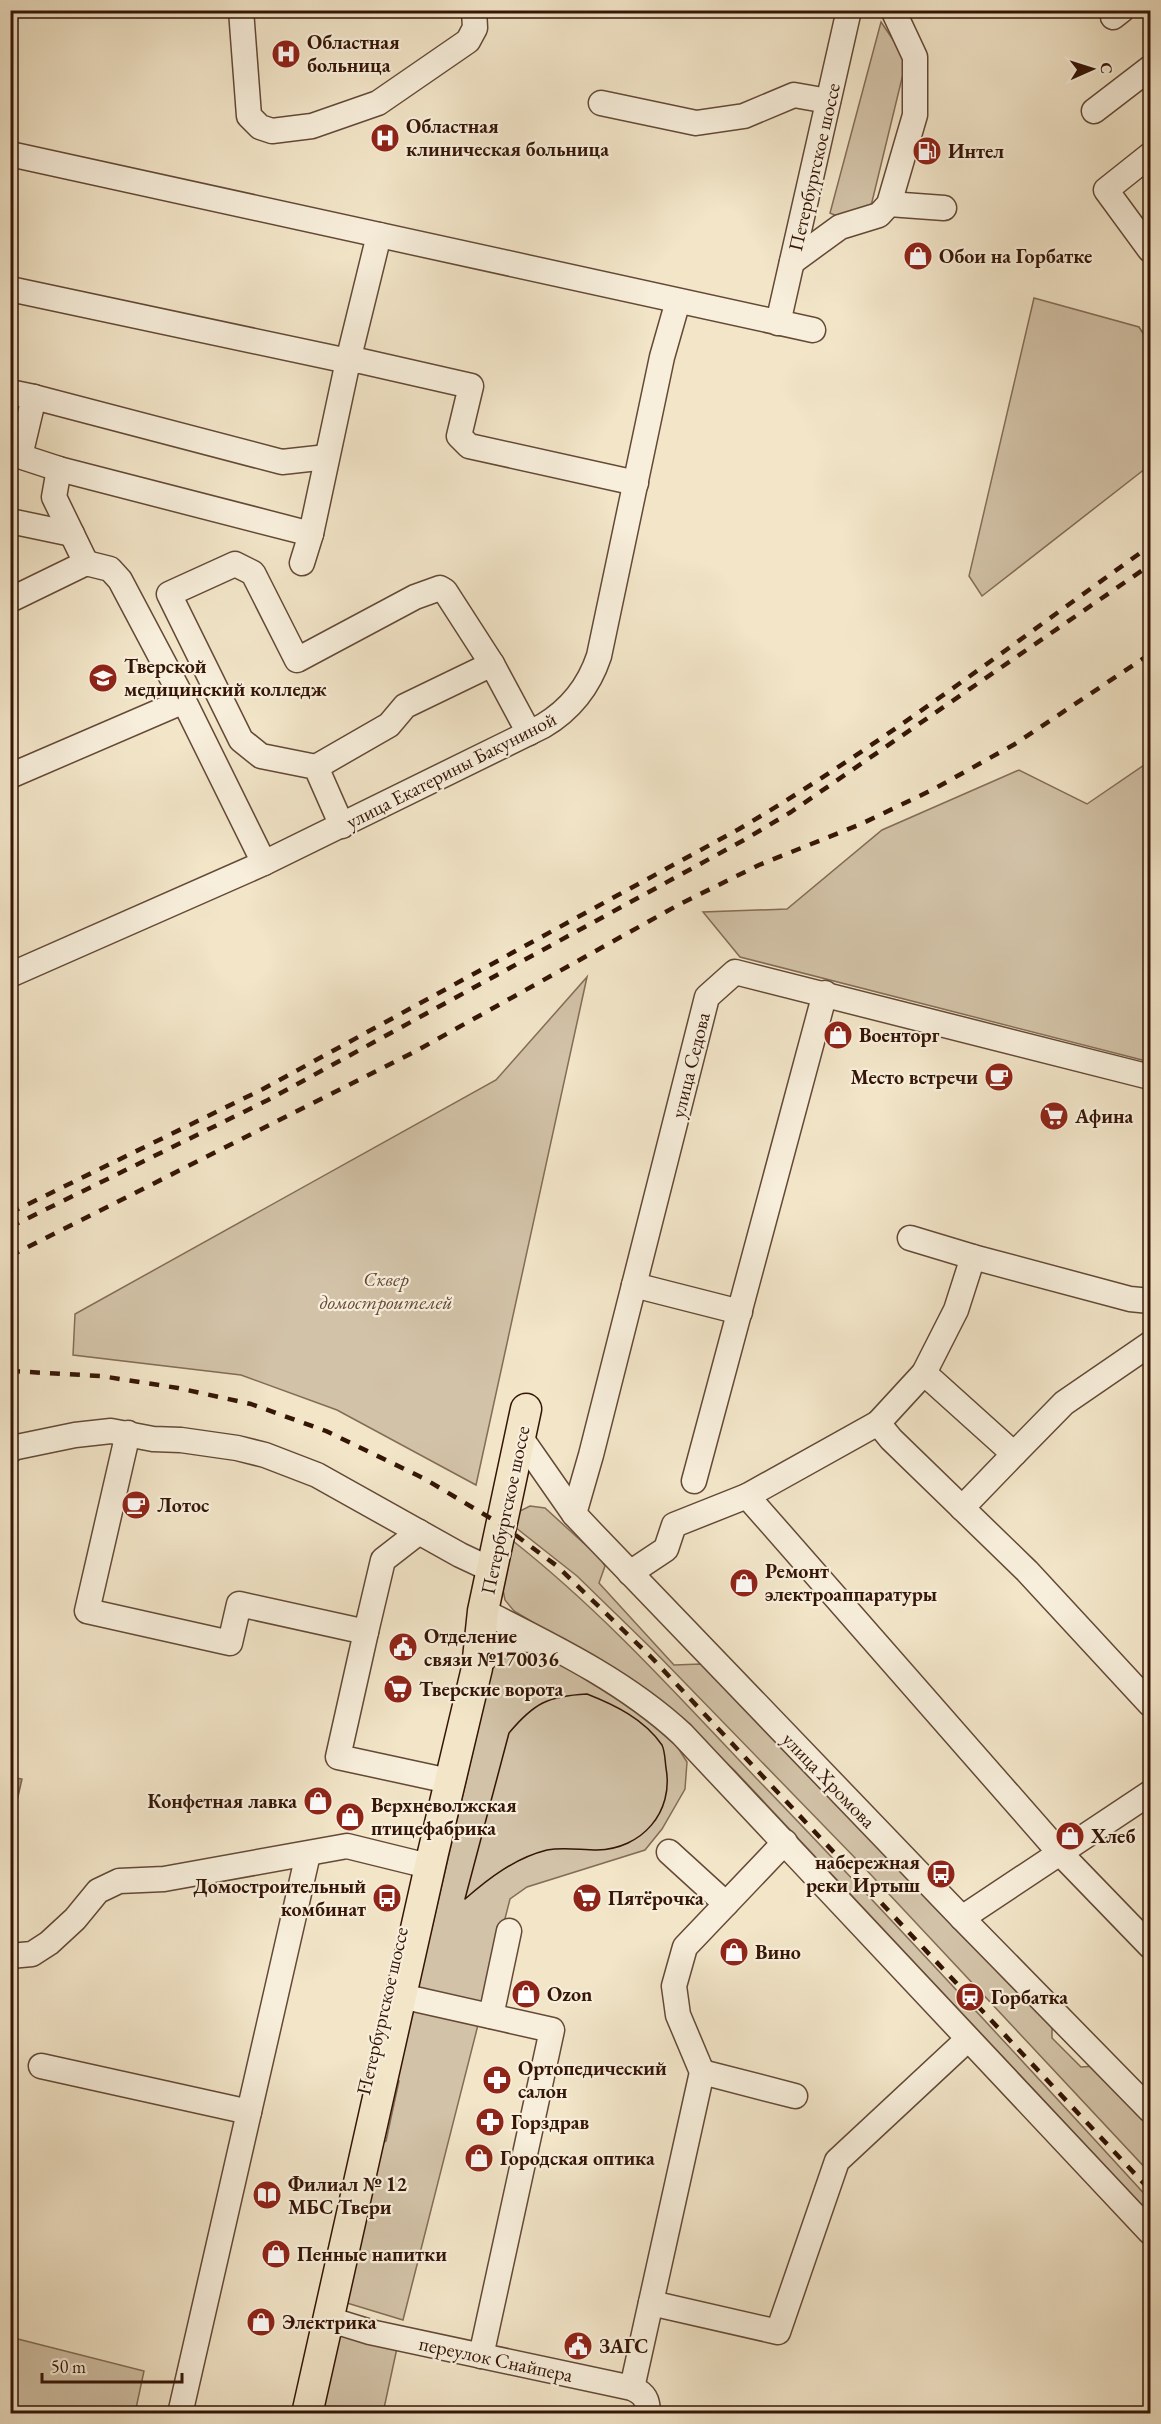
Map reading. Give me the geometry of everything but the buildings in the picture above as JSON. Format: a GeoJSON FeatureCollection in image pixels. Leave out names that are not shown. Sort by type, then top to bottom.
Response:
{"type":"FeatureCollection","features":[{"type":"Feature","properties":{"kind":"main road","name":"Петербургское шоссе"},"geometry":{"type":"LineString","coordinates":[[307,2414],[320,2317],[423,1865],[477,1668],[483,1611],[524,1424]]}},
{"type":"Feature","properties":{"kind":"main road","name":"Петербургское шоссе"},"geometry":{"type":"LineString","coordinates":[[290,2414],[320,2317],[401,1996],[435,1778],[460,1666],[483,1611]]}},
{"type":"Feature","properties":{"kind":"street"},"geometry":{"type":"LineString","coordinates":[[241,10],[249,116],[260,127],[272,131],[312,126],[378,102],[468,41],[474,28],[474,10]]}},
{"type":"Feature","properties":{"kind":"street","name":"Петербургское шоссе"},"geometry":{"type":"LineString","coordinates":[[778,323],[849,10]]}},
{"type":"Feature","properties":{"kind":"street"},"geometry":{"type":"LineString","coordinates":[[792,262],[840,227],[879,215],[889,204],[915,115],[915,57],[893,10]]}},
{"type":"Feature","properties":{"kind":"street"},"geometry":{"type":"LineString","coordinates":[[1094,111],[1150,68]]}},
{"type":"Feature","properties":{"kind":"street"},"geometry":{"type":"LineString","coordinates":[[601,104],[696,123],[744,116],[794,95],[828,101]]}},
{"type":"Feature","properties":{"kind":"street"},"geometry":{"type":"LineString","coordinates":[[10,154],[813,330]]}},
{"type":"Feature","properties":{"kind":"street"},"geometry":{"type":"LineString","coordinates":[[1147,241],[1106,190],[1150,155]]}},
{"type":"Feature","properties":{"kind":"street"},"geometry":{"type":"LineString","coordinates":[[889,204],[944,208]]}},
{"type":"Feature","properties":{"kind":"street"},"geometry":{"type":"LineString","coordinates":[[302,563],[311,534],[348,362],[379,235]]}},
{"type":"Feature","properties":{"kind":"street"},"geometry":{"type":"LineString","coordinates":[[10,289],[348,362],[361,361],[471,386],[459,436],[469,446],[636,483]]}},
{"type":"Feature","properties":{"kind":"street","name":"улица Екатерины Бакуниной"},"geometry":{"type":"LineString","coordinates":[[10,975],[264,863],[342,826],[550,722],[578,697],[593,673],[599,656],[662,357],[678,301]]}},
{"type":"Feature","properties":{"kind":"street"},"geometry":{"type":"LineString","coordinates":[[10,392],[282,462],[327,457]]}},
{"type":"Feature","properties":{"kind":"street"},"geometry":{"type":"LineString","coordinates":[[34,398],[15,455],[59,469],[311,534]]}},
{"type":"Feature","properties":{"kind":"street"},"geometry":{"type":"LineString","coordinates":[[59,469],[54,497],[86,563]]}},
{"type":"Feature","properties":{"kind":"street"},"geometry":{"type":"LineString","coordinates":[[10,521],[72,534]]}},
{"type":"Feature","properties":{"kind":"street"},"geometry":{"type":"LineString","coordinates":[[10,600],[86,563],[110,569],[120,580],[184,701],[264,863]]}},
{"type":"Feature","properties":{"kind":"street"},"geometry":{"type":"LineString","coordinates":[[492,664],[405,706],[389,725],[316,767],[261,756],[242,740],[169,594],[235,564],[253,573],[297,660],[415,597],[440,588],[445,591],[492,664],[529,733]]}},
{"type":"Feature","properties":{"kind":"street"},"geometry":{"type":"LineString","coordinates":[[10,776],[184,701]]}},
{"type":"Feature","properties":{"kind":"street"},"geometry":{"type":"LineString","coordinates":[[316,767],[342,826]]}},
{"type":"Feature","properties":{"kind":"street","name":"улица Седова"},"geometry":{"type":"LineString","coordinates":[[574,1514],[707,997],[735,972],[1150,1077]]}},
{"type":"Feature","properties":{"kind":"street"},"geometry":{"type":"LineString","coordinates":[[694,1481],[825,993]]}},
{"type":"Feature","properties":{"kind":"street"},"geometry":{"type":"LineString","coordinates":[[910,1238],[1130,1299],[1150,1301]]}},
{"type":"Feature","properties":{"kind":"street"},"geometry":{"type":"LineString","coordinates":[[630,1573],[666,1549],[674,1525],[747,1496],[878,1423],[924,1373],[956,1310],[973,1257]]}},
{"type":"Feature","properties":{"kind":"street"},"geometry":{"type":"LineString","coordinates":[[634,1284],[740,1312]]}},
{"type":"Feature","properties":{"kind":"street"},"geometry":{"type":"LineString","coordinates":[[962,1508],[1064,1403],[1150,1344]]}},
{"type":"Feature","properties":{"kind":"street"},"geometry":{"type":"LineString","coordinates":[[924,1373],[1014,1454]]}},
{"type":"Feature","properties":{"kind":"street"},"geometry":{"type":"LineString","coordinates":[[878,1423],[891,1439],[1027,1571],[1150,1704]]}},
{"type":"Feature","properties":{"kind":"street","name":"улица Хромова"},"geometry":{"type":"LineString","coordinates":[[524,1424],[574,1514],[1150,2110]]}},
{"type":"Feature","properties":{"kind":"street"},"geometry":{"type":"LineString","coordinates":[[10,1451],[12,1448],[75,1435],[111,1431],[153,1439],[181,1440],[237,1448],[282,1461],[326,1479],[492,1570]]}},
{"type":"Feature","properties":{"kind":"street"},"geometry":{"type":"LineString","coordinates":[[128,1433],[87,1611],[230,1643],[238,1604],[366,1632]]}},
{"type":"Feature","properties":{"kind":"street"},"geometry":{"type":"LineString","coordinates":[[747,1496],[1060,1853],[1148,1938]]}},
{"type":"Feature","properties":{"kind":"street"},"geometry":{"type":"LineString","coordinates":[[419,1532],[383,1560],[338,1756],[435,1778]]}},
{"type":"Feature","properties":{"kind":"street"},"geometry":{"type":"LineString","coordinates":[[483,1611],[546,1643],[618,1685],[665,1718],[785,1842],[1150,2232]]}},
{"type":"Feature","properties":{"kind":"street"},"geometry":{"type":"LineString","coordinates":[[477,1668],[487,1655],[507,1642],[527,1639],[546,1643]]}},
{"type":"Feature","properties":{"kind":"street"},"geometry":{"type":"LineString","coordinates":[[962,1918],[1150,1793]]}},
{"type":"Feature","properties":{"kind":"street"},"geometry":{"type":"LineString","coordinates":[[648,2414],[648,2402],[642,2393],[632,2388],[702,2072],[678,2015],[674,1986],[685,1947],[785,1842]]}},
{"type":"Feature","properties":{"kind":"street"},"geometry":{"type":"LineString","coordinates":[[11,1959],[32,1954],[49,1943],[75,1919],[98,1891],[119,1881],[164,1880],[347,1846],[423,1865]]}},
{"type":"Feature","properties":{"kind":"street"},"geometry":{"type":"LineString","coordinates":[[669,1852],[726,1904]]}},
{"type":"Feature","properties":{"kind":"street"},"geometry":{"type":"LineString","coordinates":[[180,2414],[308,1854]]}},
{"type":"Feature","properties":{"kind":"street"},"geometry":{"type":"LineString","coordinates":[[491,2016],[509,1931]]}},
{"type":"Feature","properties":{"kind":"street"},"geometry":{"type":"LineString","coordinates":[[401,1996],[552,2030],[481,2355]]}},
{"type":"Feature","properties":{"kind":"street"},"geometry":{"type":"LineString","coordinates":[[651,2303],[778,2332],[837,2161],[968,2039]]}},
{"type":"Feature","properties":{"kind":"street"},"geometry":{"type":"LineString","coordinates":[[41,2066],[249,2112]]}},
{"type":"Feature","properties":{"kind":"street"},"geometry":{"type":"LineString","coordinates":[[702,2072],[795,2096]]}},
{"type":"Feature","properties":{"kind":"street","name":"переулок Снайпера"},"geometry":{"type":"LineString","coordinates":[[320,2317],[370,2332],[632,2388]]}},
{"type":"Feature","properties":{"kind":"green space"},"geometry":{"type":"Polygon","coordinates":[[[881,22],[907,65],[871,206],[841,218],[830,213],[881,22]]]}},
{"type":"Feature","properties":{"kind":"green space"},"geometry":{"type":"Polygon","coordinates":[[[1034,298],[1139,327],[1150,344],[1150,465],[982,596],[969,576],[1034,298]]]}},
{"type":"Feature","properties":{"kind":"green space"},"geometry":{"type":"Polygon","coordinates":[[[1150,761],[1150,1062],[740,957],[703,912],[787,909],[882,830],[1019,770],[1087,804],[1150,761]]]}},
{"type":"Feature","properties":{"kind":"green space","name":"Сквер домостроителей"},"geometry":{"type":"Polygon","coordinates":[[[587,977],[476,1485],[337,1410],[241,1375],[73,1355],[75,1314],[496,1080],[587,977]]]}},
{"type":"Feature","properties":{"kind":"green space"},"geometry":{"type":"Polygon","coordinates":[[[530,1506],[545,1508],[600,1558],[605,1566],[599,1583],[674,1665],[701,1664],[963,1937],[1052,2024],[1052,2038],[1081,2067],[1096,2066],[1150,2124],[1150,2173],[859,1862],[653,1650],[577,1576],[515,1527],[520,1511],[530,1506]]]}},
{"type":"Feature","properties":{"kind":"green space"},"geometry":{"type":"Polygon","coordinates":[[[513,1541],[546,1568],[640,1656],[856,1883],[1150,2200],[1150,2214],[735,1771],[683,1721],[639,1686],[514,1611],[505,1600],[503,1590],[513,1541]]]}},
{"type":"Feature","properties":{"kind":"green space"},"geometry":{"type":"Polygon","coordinates":[[[526,1650],[543,1654],[618,1697],[673,1740],[687,1762],[685,1789],[662,1829],[645,1850],[527,1887],[510,1899],[403,2320],[337,2300],[372,2149],[386,2141],[399,2081],[389,2070],[414,2005],[493,1665],[507,1656],[526,1650]]]}},
{"type":"Feature","properties":{"kind":"green space"},"geometry":{"type":"Polygon","coordinates":[[[335,2331],[397,2348],[383,2413],[316,2414],[335,2331]]]}},
{"type":"Feature","properties":{"kind":"green space"},"geometry":{"type":"Polygon","coordinates":[[[10,2337],[144,2371],[135,2413],[11,2413],[10,2337]]]}},
{"type":"Feature","properties":{"kind":"shaded area"},"geometry":{"type":"Polygon","coordinates":[[[10,1777],[22,1779],[11,1827],[10,1777]]]}},
{"type":"Feature","properties":{"kind":"tram line"},"geometry":{"type":"LineString","coordinates":[[587,1694],[638,1720],[662,1745],[667,1784],[660,1813],[641,1835],[628,1843],[597,1850],[560,1849],[535,1854],[503,1870],[465,1899],[509,1733],[526,1715],[543,1703],[552,1699],[587,1694]]}},
{"type":"Feature","properties":{"kind":"railway"},"geometry":{"type":"LineString","coordinates":[[10,1213],[263,1089],[739,829],[845,763],[896,728],[1150,546]]}},
{"type":"Feature","properties":{"kind":"railway"},"geometry":{"type":"LineString","coordinates":[[10,1227],[268,1100],[744,840],[791,812],[1150,565]]}},
{"type":"Feature","properties":{"kind":"railway"},"geometry":{"type":"LineString","coordinates":[[10,1256],[416,1051],[680,904],[759,865],[861,824],[934,789],[1015,744],[1150,654]]}},
{"type":"Feature","properties":{"kind":"railway"},"geometry":{"type":"LineString","coordinates":[[10,1371],[101,1376],[178,1388],[251,1404],[326,1431],[425,1479],[502,1525],[557,1566],[652,1658],[1150,2190]]}},
{"type":"Feature","properties":{"kind":"place","name":"Областная больница"},"geometry":{"type":"Point","coordinates":[286,54]}},
{"type":"Feature","properties":{"kind":"place","name":"Областная клиническая больница"},"geometry":{"type":"Point","coordinates":[385,138]}},
{"type":"Feature","properties":{"kind":"place","name":"Интел"},"geometry":{"type":"Point","coordinates":[927,151]}},
{"type":"Feature","properties":{"kind":"place","name":"Обои на Горбатке"},"geometry":{"type":"Point","coordinates":[918,256]}},
{"type":"Feature","properties":{"kind":"place","name":"Тверской медицинский колледж"},"geometry":{"type":"Point","coordinates":[103,678]}},
{"type":"Feature","properties":{"kind":"place","name":"Военторг"},"geometry":{"type":"Point","coordinates":[838,1035]}},
{"type":"Feature","properties":{"kind":"place","name":"Место встречи"},"geometry":{"type":"Point","coordinates":[999,1077]}},
{"type":"Feature","properties":{"kind":"place","name":"Афина"},"geometry":{"type":"Point","coordinates":[1054,1116]}},
{"type":"Feature","properties":{"kind":"place","name":"Лотос"},"geometry":{"type":"Point","coordinates":[136,1505]}},
{"type":"Feature","properties":{"kind":"place","name":"Ремонт электроаппаратуры"},"geometry":{"type":"Point","coordinates":[744,1583]}},
{"type":"Feature","properties":{"kind":"place","name":"Отделение связи №170036"},"geometry":{"type":"Point","coordinates":[403,1647]}},
{"type":"Feature","properties":{"kind":"place","name":"Тверские ворота"},"geometry":{"type":"Point","coordinates":[398,1689]}},
{"type":"Feature","properties":{"kind":"place","name":"Конфетная лавка"},"geometry":{"type":"Point","coordinates":[318,1801]}},
{"type":"Feature","properties":{"kind":"place","name":"Верхневолжская птицефабрика"},"geometry":{"type":"Point","coordinates":[350,1817]}},
{"type":"Feature","properties":{"kind":"place","name":"Хлеб"},"geometry":{"type":"Point","coordinates":[1070,1836]}},
{"type":"Feature","properties":{"kind":"place","name":"набережная реки Иртыш"},"geometry":{"type":"Point","coordinates":[941,1874]}},
{"type":"Feature","properties":{"kind":"place","name":"Домостроительный комбинат"},"geometry":{"type":"Point","coordinates":[387,1898]}},
{"type":"Feature","properties":{"kind":"place","name":"Пятёрочка"},"geometry":{"type":"Point","coordinates":[587,1898]}},
{"type":"Feature","properties":{"kind":"place","name":"Вино"},"geometry":{"type":"Point","coordinates":[734,1952]}},
{"type":"Feature","properties":{"kind":"place","name":"Ozon"},"geometry":{"type":"Point","coordinates":[526,1994]}},
{"type":"Feature","properties":{"kind":"place","name":"Горбатка"},"geometry":{"type":"Point","coordinates":[970,1997]}},
{"type":"Feature","properties":{"kind":"place","name":"Ортопедический салон"},"geometry":{"type":"Point","coordinates":[497,2080]}},
{"type":"Feature","properties":{"kind":"place","name":"Горздрав"},"geometry":{"type":"Point","coordinates":[490,2122]}},
{"type":"Feature","properties":{"kind":"place","name":"Городская оптика"},"geometry":{"type":"Point","coordinates":[479,2158]}},
{"type":"Feature","properties":{"kind":"place","name":"Филиал № 12 МБС Твери"},"geometry":{"type":"Point","coordinates":[267,2195]}},
{"type":"Feature","properties":{"kind":"place","name":"Пенные напитки"},"geometry":{"type":"Point","coordinates":[276,2254]}},
{"type":"Feature","properties":{"kind":"place","name":"Электрика"},"geometry":{"type":"Point","coordinates":[261,2322]}},
{"type":"Feature","properties":{"kind":"place","name":"ЗАГС"},"geometry":{"type":"Point","coordinates":[578,2346]}}]}
